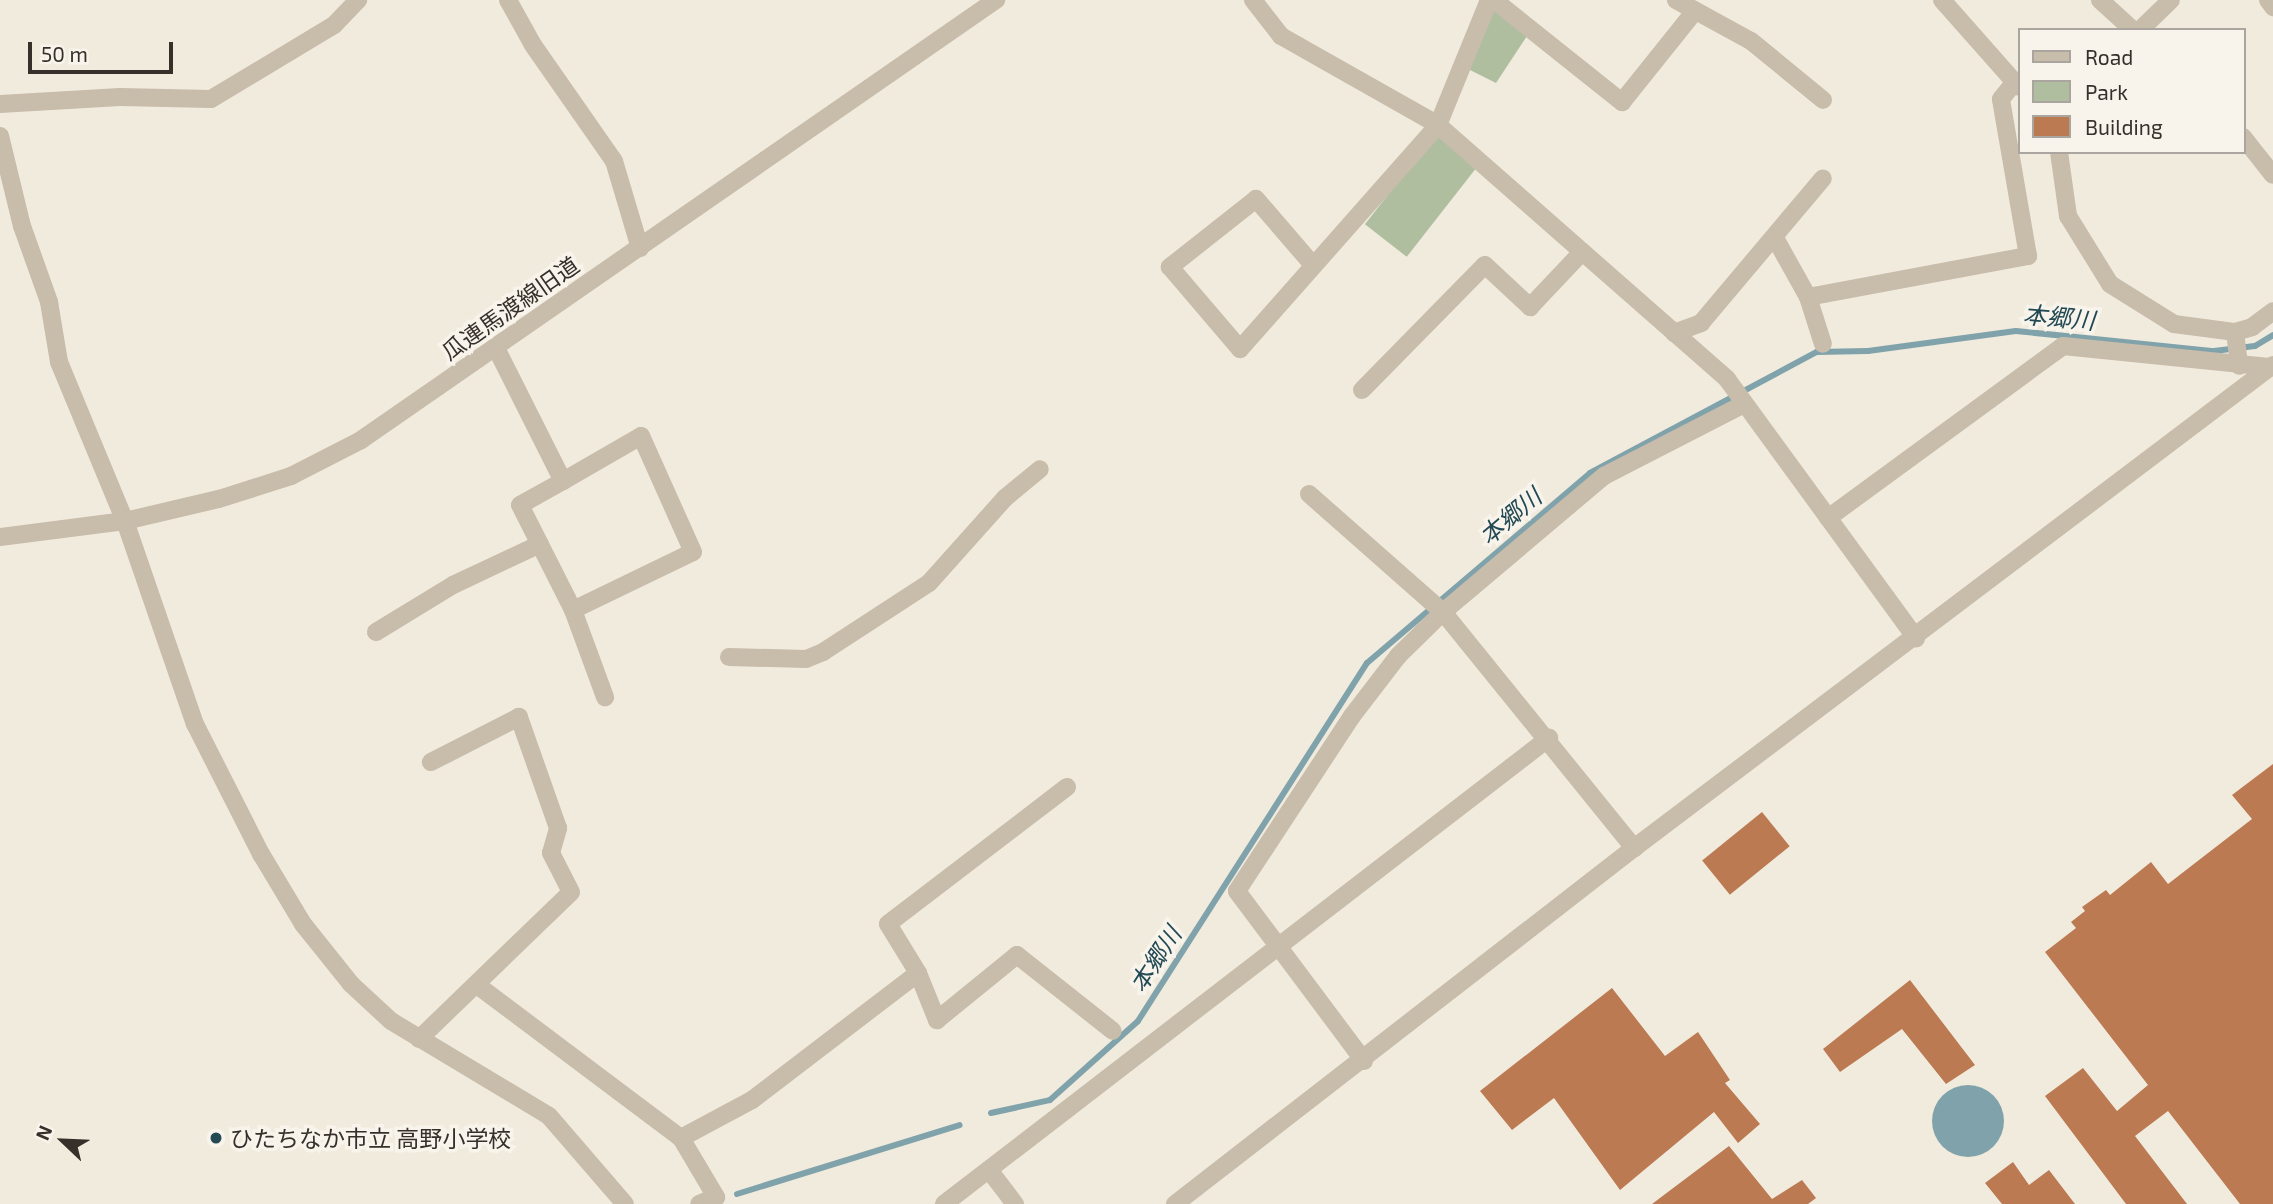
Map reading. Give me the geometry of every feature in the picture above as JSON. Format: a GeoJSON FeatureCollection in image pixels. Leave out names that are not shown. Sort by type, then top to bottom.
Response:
{"type":"FeatureCollection","features":[{"type":"Feature","properties":{"kind":"street"},"geometry":{"type":"LineString","coordinates":[[0,104],[120,97],[211,99],[334,25],[358,0]]}},
{"type":"Feature","properties":{"kind":"street"},"geometry":{"type":"LineString","coordinates":[[508,0],[533,45],[614,162],[640,248]]}},
{"type":"Feature","properties":{"kind":"street","name":"瓜連馬渡線旧道"},"geometry":{"type":"LineString","coordinates":[[0,537],[125,520],[219,499],[291,476],[361,440],[996,0]]}},
{"type":"Feature","properties":{"kind":"street"},"geometry":{"type":"LineString","coordinates":[[1254,0],[1281,36],[1438,125],[1727,379],[1916,638]]}},
{"type":"Feature","properties":{"kind":"street"},"geometry":{"type":"LineString","coordinates":[[1312,264],[1256,199],[1170,267],[1240,349],[1312,264],[1438,125],[1492,0],[1622,102],[1694,12]]}},
{"type":"Feature","properties":{"kind":"street"},"geometry":{"type":"LineString","coordinates":[[1676,0],[1751,41],[1823,100]]}},
{"type":"Feature","properties":{"kind":"street"},"geometry":{"type":"LineString","coordinates":[[1808,297],[2028,256],[2001,99],[2017,85],[1942,0]]}},
{"type":"Feature","properties":{"kind":"street"},"geometry":{"type":"LineString","coordinates":[[2100,0],[2131,28]]}},
{"type":"Feature","properties":{"kind":"street"},"geometry":{"type":"LineString","coordinates":[[2151,26],[2171,0]]}},
{"type":"Feature","properties":{"kind":"street"},"geometry":{"type":"LineString","coordinates":[[2268,0],[2273,7]]}},
{"type":"Feature","properties":{"kind":"street"},"geometry":{"type":"LineString","coordinates":[[0,136],[22,226],[49,302],[59,362],[125,520],[195,724],[257,847],[303,924],[351,984],[391,1021],[549,1116],[625,1204]]}},
{"type":"Feature","properties":{"kind":"street"},"geometry":{"type":"LineString","coordinates":[[2245,139],[2273,175]]}},
{"type":"Feature","properties":{"kind":"street"},"geometry":{"type":"LineString","coordinates":[[2059,154],[2068,216],[2110,284],[2174,324],[2235,332],[2252,327],[2273,311]]}},
{"type":"Feature","properties":{"kind":"street"},"geometry":{"type":"LineString","coordinates":[[1674,333],[1701,323],[1823,178]]}},
{"type":"Feature","properties":{"kind":"street"},"geometry":{"type":"LineString","coordinates":[[1775,238],[1808,297],[1823,344]]}},
{"type":"Feature","properties":{"kind":"street"},"geometry":{"type":"LineString","coordinates":[[1362,390],[1485,265],[1530,307],[1582,252]]}},
{"type":"Feature","properties":{"kind":"street"},"geometry":{"type":"LineString","coordinates":[[2235,332],[2239,365]]}},
{"type":"Feature","properties":{"kind":"street"},"geometry":{"type":"LineString","coordinates":[[1828,518],[2063,346],[2239,365],[2272,366]]}},
{"type":"Feature","properties":{"kind":"street"},"geometry":{"type":"LineString","coordinates":[[496,348],[563,481]]}},
{"type":"Feature","properties":{"kind":"street"},"geometry":{"type":"LineString","coordinates":[[1175,1204],[1364,1061],[1634,848],[1916,638],[2272,366]]}},
{"type":"Feature","properties":{"kind":"street"},"geometry":{"type":"LineString","coordinates":[[1364,1061],[1237,891],[1352,716],[1398,656],[1443,612],[1604,476],[1744,404]]}},
{"type":"Feature","properties":{"kind":"street"},"geometry":{"type":"LineString","coordinates":[[573,610],[693,552],[641,436],[520,505],[573,610],[605,697]]}},
{"type":"Feature","properties":{"kind":"street"},"geometry":{"type":"LineString","coordinates":[[729,657],[806,659],[823,652],[929,583],[1005,498],[1040,469]]}},
{"type":"Feature","properties":{"kind":"street"},"geometry":{"type":"LineString","coordinates":[[1310,494],[1425,593],[1443,612],[1549,738],[1634,848]]}},
{"type":"Feature","properties":{"kind":"street"},"geometry":{"type":"LineString","coordinates":[[376,632],[453,585],[540,544]]}},
{"type":"Feature","properties":{"kind":"street"},"geometry":{"type":"LineString","coordinates":[[419,1039],[571,892],[551,853],[558,828],[519,717],[430,762]]}},
{"type":"Feature","properties":{"kind":"street"},"geometry":{"type":"LineString","coordinates":[[944,1204],[1549,738]]}},
{"type":"Feature","properties":{"kind":"street"},"geometry":{"type":"LineString","coordinates":[[1067,787],[888,925],[918,973],[937,1020],[1017,955],[1113,1031]]}},
{"type":"Feature","properties":{"kind":"street"},"geometry":{"type":"LineString","coordinates":[[681,1138],[752,1100],[918,973]]}},
{"type":"Feature","properties":{"kind":"street"},"geometry":{"type":"LineString","coordinates":[[477,985],[681,1138],[716,1197],[699,1204]]}},
{"type":"Feature","properties":{"kind":"street"},"geometry":{"type":"LineString","coordinates":[[989,1170],[1015,1204]]}},
{"type":"Feature","properties":{"kind":"green space"},"geometry":{"type":"Polygon","coordinates":[[[1491,5],[1529,33],[1496,83],[1464,67],[1491,5]]]}},
{"type":"Feature","properties":{"kind":"green space"},"geometry":{"type":"Polygon","coordinates":[[[1437,132],[1479,165],[1407,257],[1365,224],[1437,132]]]}},
{"type":"Feature","properties":{"kind":"water"},"geometry":{"type":"Polygon","coordinates":[[[1975,1085],[1994,1095],[2002,1107],[2002,1135],[1994,1147],[1982,1155],[1961,1157],[1942,1147],[1934,1135],[1932,1114],[1942,1095],[1954,1087],[1975,1085]]]}},
{"type":"Feature","properties":{"kind":"building"},"geometry":{"type":"Polygon","coordinates":[[[2273,764],[2273,1204],[2240,1204],[2168,1111],[2135,1136],[2187,1204],[2126,1204],[2045,1096],[2083,1068],[2117,1111],[2148,1085],[2045,952],[2076,928],[2071,922],[2085,911],[2082,907],[2106,890],[2110,895],[2151,862],[2168,884],[2252,819],[2232,795],[2273,764]]]}},
{"type":"Feature","properties":{"kind":"building"},"geometry":{"type":"Polygon","coordinates":[[[1762,812],[1790,846],[1730,895],[1702,860],[1762,812]]]}},
{"type":"Feature","properties":{"kind":"building"},"geometry":{"type":"Polygon","coordinates":[[[1910,980],[1975,1065],[1946,1084],[1902,1029],[1840,1072],[1823,1049],[1910,980]]]}},
{"type":"Feature","properties":{"kind":"building"},"geometry":{"type":"Polygon","coordinates":[[[1612,988],[1665,1056],[1698,1032],[1730,1080],[1725,1083],[1760,1124],[1738,1143],[1714,1112],[1620,1190],[1554,1098],[1512,1130],[1480,1091],[1612,988]]]}},
{"type":"Feature","properties":{"kind":"building"},"geometry":{"type":"Polygon","coordinates":[[[1729,1146],[1772,1199],[1802,1180],[1816,1198],[1808,1204],[1652,1204],[1729,1146]]]}},
{"type":"Feature","properties":{"kind":"building"},"geometry":{"type":"Polygon","coordinates":[[[2013,1162],[2029,1185],[2049,1170],[2075,1204],[2002,1204],[1985,1183],[2013,1162]]]}},
{"type":"Feature","properties":{"kind":"waterway","name":"本郷川"},"geometry":{"type":"LineString","coordinates":[[991,1113],[1050,1100],[1138,1021],[1367,663],[1590,473],[1817,352],[1868,351],[2016,331],[2214,351],[2255,346],[2273,335]]}},
{"type":"Feature","properties":{"kind":"waterway","name":"本郷川"},"geometry":{"type":"LineString","coordinates":[[737,1194],[960,1125]]}},
{"type":"Feature","properties":{"kind":"place","name":"ひたちなか市立 高野小学校"},"geometry":{"type":"Point","coordinates":[216,1138]}}]}
